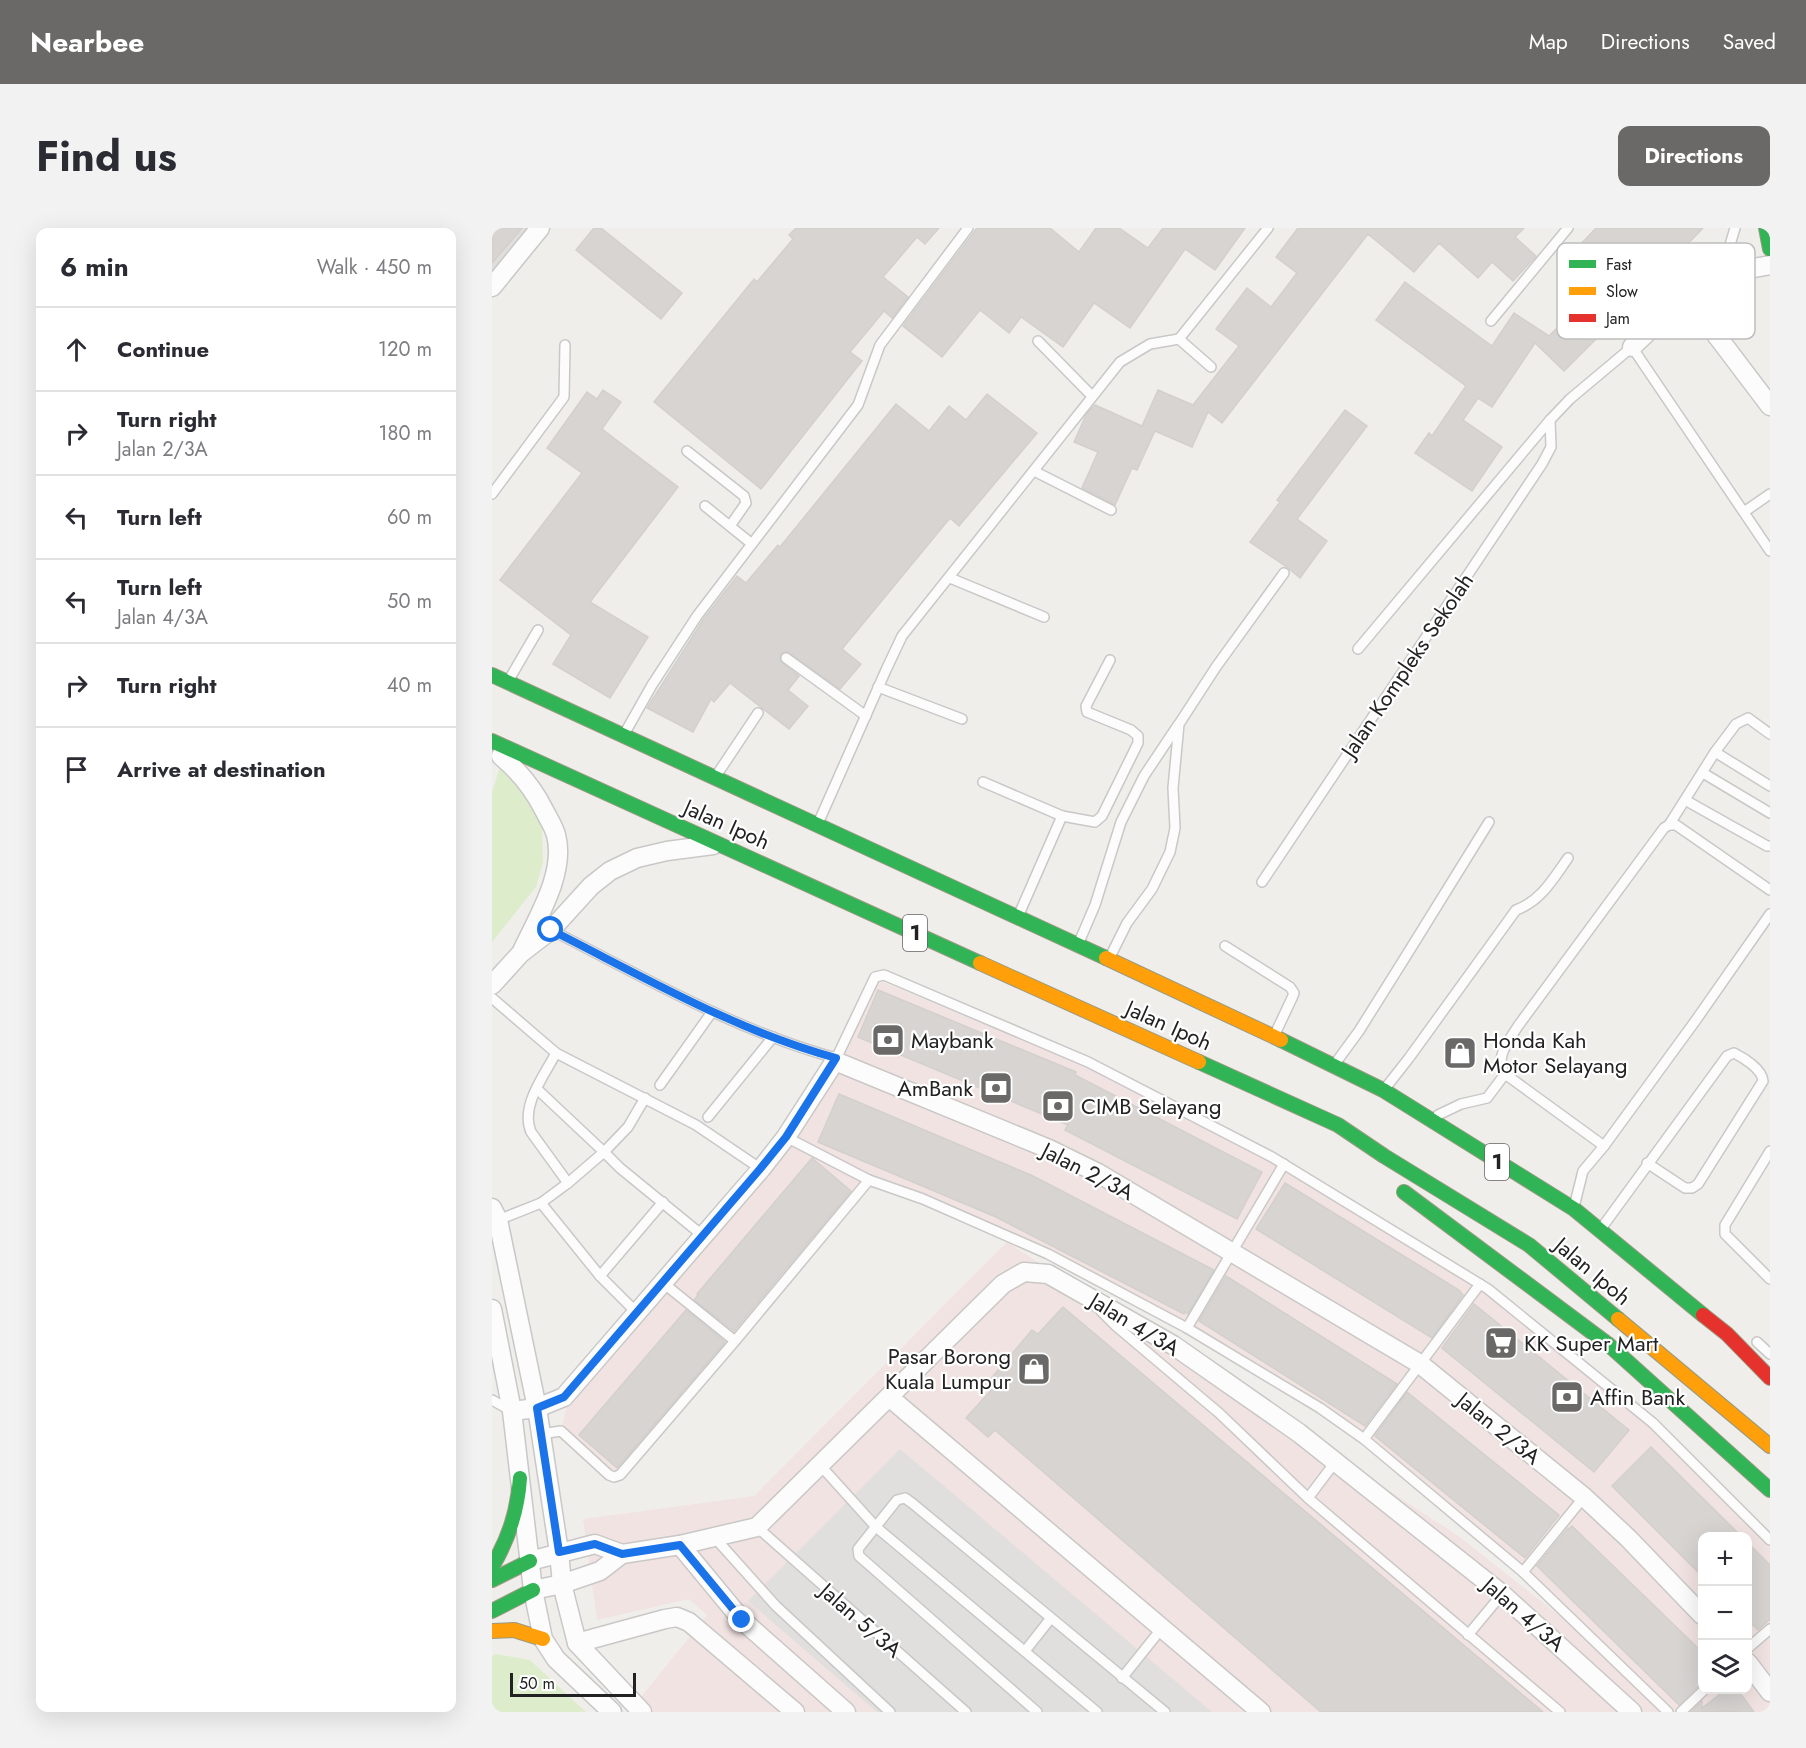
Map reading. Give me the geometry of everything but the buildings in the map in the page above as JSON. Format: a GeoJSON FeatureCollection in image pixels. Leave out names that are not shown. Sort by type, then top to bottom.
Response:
{"type":"FeatureCollection","features":[{"type":"Feature","properties":{"kind":"main road"},"geometry":{"type":"LineString","coordinates":[[1766,228],[1770,249]]}},
{"type":"Feature","properties":{"kind":"main road","name":"Jalan Ipoh"},"geometry":{"type":"LineString","coordinates":[[492,675],[1018,917],[1383,1090],[1574,1209],[1727,1334],[1770,1378]]}},
{"type":"Feature","properties":{"kind":"main road","name":"Jalan Ipoh"},"geometry":{"type":"LineString","coordinates":[[492,741],[1338,1125],[1529,1245],[1770,1446]]}},
{"type":"Feature","properties":{"kind":"main road"},"geometry":{"type":"LineString","coordinates":[[1338,1125],[1368,1162]]}},
{"type":"Feature","properties":{"kind":"main road"},"geometry":{"type":"LineString","coordinates":[[1394,1184],[1449,1223],[1609,1346],[1770,1490]]}},
{"type":"Feature","properties":{"kind":"main road"},"geometry":{"type":"LineString","coordinates":[[492,1567],[507,1542],[517,1513],[520,1479]]}},
{"type":"Feature","properties":{"kind":"main road"},"geometry":{"type":"LineString","coordinates":[[492,1580],[530,1562]]}},
{"type":"Feature","properties":{"kind":"main road"},"geometry":{"type":"LineString","coordinates":[[492,1611],[533,1590]]}},
{"type":"Feature","properties":{"kind":"main road"},"geometry":{"type":"LineString","coordinates":[[492,1631],[514,1630],[543,1639]]}},
{"type":"Feature","properties":{"kind":"street"},"geometry":{"type":"LineString","coordinates":[[492,286],[540,228]]}},
{"type":"Feature","properties":{"kind":"street"},"geometry":{"type":"LineString","coordinates":[[1755,268],[1770,265]]}},
{"type":"Feature","properties":{"kind":"street"},"geometry":{"type":"LineString","coordinates":[[1632,347],[1640,339]]}},
{"type":"Feature","properties":{"kind":"street"},"geometry":{"type":"LineString","coordinates":[[1719,339],[1770,406]]}},
{"type":"Feature","properties":{"kind":"street"},"geometry":{"type":"LineString","coordinates":[[492,749],[516,769],[531,786],[556,835],[558,861],[549,894],[521,953]]}},
{"type":"Feature","properties":{"kind":"street"},"geometry":{"type":"LineString","coordinates":[[492,985],[521,953],[551,930],[591,886],[610,872],[636,858],[667,851],[721,844]]}},
{"type":"Feature","properties":{"kind":"street"},"geometry":{"type":"LineString","coordinates":[[512,1411],[537,1408],[564,1397],[786,1137],[836,1059]]}},
{"type":"Feature","properties":{"kind":"street","name":"Jalan 2/3A"},"geometry":{"type":"LineString","coordinates":[[836,1059],[1059,1154],[1098,1173],[1420,1364],[1584,1497],[1628,1538],[1698,1611]]}},
{"type":"Feature","properties":{"kind":"street"},"geometry":{"type":"LineString","coordinates":[[495,1214],[537,1408],[562,1584],[578,1642],[642,1712]]}},
{"type":"Feature","properties":{"kind":"street","name":"Jalan 4/3A"},"geometry":{"type":"LineString","coordinates":[[533,1590],[562,1584],[600,1571],[622,1554],[715,1538],[757,1527],[1003,1284],[1024,1272],[1048,1274],[1173,1344],[1299,1433],[1503,1594],[1632,1712]]}},
{"type":"Feature","properties":{"kind":"street"},"geometry":{"type":"LineString","coordinates":[[492,1309],[512,1411],[533,1590],[543,1639],[556,1659],[612,1712]]}},
{"type":"Feature","properties":{"kind":"street"},"geometry":{"type":"LineString","coordinates":[[889,1397],[1261,1712]]}},
{"type":"Feature","properties":{"kind":"street","name":"Jalan 4/3A"},"geometry":{"type":"LineString","coordinates":[[530,1562],[559,1552],[595,1544],[622,1554]]}},
{"type":"Feature","properties":{"kind":"street"},"geometry":{"type":"LineString","coordinates":[[680,1545],[742,1620],[846,1712]]}},
{"type":"Feature","properties":{"kind":"street"},"geometry":{"type":"LineString","coordinates":[[578,1642],[677,1617],[689,1622],[795,1712]]}},
{"type":"Feature","properties":{"kind":"street"},"geometry":{"type":"LineString","coordinates":[[1752,1668],[1770,1692]]}},
{"type":"Feature","properties":{"kind":"lane"},"geometry":{"type":"LineString","coordinates":[[624,736],[652,685],[697,616],[858,405],[880,345],[968,228]]}},
{"type":"Feature","properties":{"kind":"lane"},"geometry":{"type":"LineString","coordinates":[[818,824],[902,636],[1120,363],[1150,344],[1179,339],[1268,228]]}},
{"type":"Feature","properties":{"kind":"lane"},"geometry":{"type":"LineString","coordinates":[[1491,321],[1568,228]]}},
{"type":"Feature","properties":{"kind":"lane"},"geometry":{"type":"LineString","coordinates":[[1731,243],[1735,228]]}},
{"type":"Feature","properties":{"kind":"lane"},"geometry":{"type":"LineString","coordinates":[[1179,339],[1210,367]]}},
{"type":"Feature","properties":{"kind":"lane"},"geometry":{"type":"LineString","coordinates":[[1038,341],[1092,396]]}},
{"type":"Feature","properties":{"kind":"lane"},"geometry":{"type":"LineString","coordinates":[[492,494],[564,397],[565,345]]}},
{"type":"Feature","properties":{"kind":"lane"},"geometry":{"type":"LineString","coordinates":[[1358,649],[1550,420],[1570,399],[1632,347],[1770,550]]}},
{"type":"Feature","properties":{"kind":"lane","name":"Jalan Kompleks Sekolah"},"geometry":{"type":"LineString","coordinates":[[1262,882],[1542,464],[1551,447],[1550,420]]}},
{"type":"Feature","properties":{"kind":"lane"},"geometry":{"type":"LineString","coordinates":[[687,451],[744,495],[746,503],[730,526]]}},
{"type":"Feature","properties":{"kind":"lane"},"geometry":{"type":"LineString","coordinates":[[1035,471],[1111,510]]}},
{"type":"Feature","properties":{"kind":"lane"},"geometry":{"type":"LineString","coordinates":[[1744,512],[1770,494]]}},
{"type":"Feature","properties":{"kind":"lane"},"geometry":{"type":"LineString","coordinates":[[705,506],[752,544]]}},
{"type":"Feature","properties":{"kind":"lane"},"geometry":{"type":"LineString","coordinates":[[1078,945],[1095,905],[1121,822],[1144,776],[1216,668],[1284,573]]}},
{"type":"Feature","properties":{"kind":"lane"},"geometry":{"type":"LineString","coordinates":[[950,578],[1044,617]]}},
{"type":"Feature","properties":{"kind":"lane"},"geometry":{"type":"LineString","coordinates":[[507,682],[538,630]]}},
{"type":"Feature","properties":{"kind":"lane"},"geometry":{"type":"LineString","coordinates":[[786,658],[866,716]]}},
{"type":"Feature","properties":{"kind":"lane"},"geometry":{"type":"LineString","coordinates":[[983,782],[1062,816],[1095,822],[1102,816],[1138,743],[1138,736],[1131,730],[1087,712],[1086,705],[1110,660]]}},
{"type":"Feature","properties":{"kind":"lane"},"geometry":{"type":"LineString","coordinates":[[878,687],[963,719]]}},
{"type":"Feature","properties":{"kind":"lane"},"geometry":{"type":"LineString","coordinates":[[715,777],[758,713]]}},
{"type":"Feature","properties":{"kind":"lane"},"geometry":{"type":"LineString","coordinates":[[1604,1146],[1505,1074],[1501,1067],[1502,1053],[1518,1026],[1664,828],[1669,825],[1715,752],[1736,724],[1748,718],[1770,734]]}},
{"type":"Feature","properties":{"kind":"lane"},"geometry":{"type":"LineString","coordinates":[[1108,960],[1127,923],[1152,889],[1170,852],[1175,828],[1173,788],[1179,724]]}},
{"type":"Feature","properties":{"kind":"lane"},"geometry":{"type":"LineString","coordinates":[[1715,752],[1770,786]]}},
{"type":"Feature","properties":{"kind":"lane"},"geometry":{"type":"LineString","coordinates":[[1703,773],[1770,813]]}},
{"type":"Feature","properties":{"kind":"lane"},"geometry":{"type":"LineString","coordinates":[[1685,800],[1770,846]]}},
{"type":"Feature","properties":{"kind":"lane"},"geometry":{"type":"LineString","coordinates":[[1018,917],[1062,816]]}},
{"type":"Feature","properties":{"kind":"lane"},"geometry":{"type":"LineString","coordinates":[[1333,1065],[1359,1031],[1489,822]]}},
{"type":"Feature","properties":{"kind":"lane"},"geometry":{"type":"LineString","coordinates":[[1669,825],[1676,825],[1685,830],[1770,890]]}},
{"type":"Feature","properties":{"kind":"lane"},"geometry":{"type":"LineString","coordinates":[[1383,1090],[1409,1058],[1516,910],[1528,906],[1540,896],[1568,858]]}},
{"type":"Feature","properties":{"kind":"lane"},"geometry":{"type":"LineString","coordinates":[[1574,1209],[1583,1171],[1604,1146],[1696,1020],[1770,914]]}},
{"type":"Feature","properties":{"kind":"lane"},"geometry":{"type":"LineString","coordinates":[[551,930],[712,1012],[795,1047],[836,1059],[875,978],[884,975],[1088,1062],[1284,1164],[1480,1284],[1653,1423],[1770,1540]]}},
{"type":"Feature","properties":{"kind":"lane"},"geometry":{"type":"LineString","coordinates":[[1225,946],[1283,981],[1294,993],[1274,1037]]}},
{"type":"Feature","properties":{"kind":"lane"},"geometry":{"type":"LineString","coordinates":[[492,998],[556,1053],[696,1125],[760,1169]]}},
{"type":"Feature","properties":{"kind":"lane"},"geometry":{"type":"LineString","coordinates":[[660,1085],[712,1012]]}},
{"type":"Feature","properties":{"kind":"lane"},"geometry":{"type":"LineString","coordinates":[[708,1117],[773,1037]]}},
{"type":"Feature","properties":{"kind":"lane"},"geometry":{"type":"LineString","coordinates":[[556,1053],[529,1105],[528,1123],[531,1132],[568,1183]]}},
{"type":"Feature","properties":{"kind":"lane"},"geometry":{"type":"LineString","coordinates":[[1600,1230],[1647,1163],[1727,1056],[1734,1053],[1738,1055],[1761,1073],[1763,1081],[1698,1184],[1692,1188],[1685,1188],[1647,1163]]}},
{"type":"Feature","properties":{"kind":"lane"},"geometry":{"type":"LineString","coordinates":[[1427,1119],[1461,1104],[1487,1098],[1505,1074]]}},
{"type":"Feature","properties":{"kind":"lane"},"geometry":{"type":"LineString","coordinates":[[537,1089],[620,1168],[702,1235]]}},
{"type":"Feature","properties":{"kind":"lane"},"geometry":{"type":"LineString","coordinates":[[495,1214],[541,1203],[568,1183],[604,1152],[628,1127],[645,1098]]}},
{"type":"Feature","properties":{"kind":"lane"},"geometry":{"type":"LineString","coordinates":[[786,1137],[869,1180],[924,1199],[1048,1254],[1187,1328],[1320,1408],[1364,1439],[1523,1572],[1668,1712]]}},
{"type":"Feature","properties":{"kind":"lane"},"geometry":{"type":"LineString","coordinates":[[1770,1151],[1725,1226],[1725,1233],[1770,1279]]}},
{"type":"Feature","properties":{"kind":"lane"},"geometry":{"type":"LineString","coordinates":[[1187,1328],[1284,1164]]}},
{"type":"Feature","properties":{"kind":"lane"},"geometry":{"type":"LineString","coordinates":[[541,1434],[561,1431],[609,1475],[614,1477],[620,1475],[869,1180]]}},
{"type":"Feature","properties":{"kind":"lane"},"geometry":{"type":"LineString","coordinates":[[600,1276],[663,1202]]}},
{"type":"Feature","properties":{"kind":"lane"},"geometry":{"type":"LineString","coordinates":[[541,1203],[600,1276],[636,1312]]}},
{"type":"Feature","properties":{"kind":"lane"},"geometry":{"type":"LineString","coordinates":[[1634,1258],[1702,1301]]}},
{"type":"Feature","properties":{"kind":"lane"},"geometry":{"type":"LineString","coordinates":[[662,1282],[735,1341]]}},
{"type":"Feature","properties":{"kind":"lane"},"geometry":{"type":"LineString","coordinates":[[1364,1439],[1480,1284]]}},
{"type":"Feature","properties":{"kind":"lane"},"geometry":{"type":"LineString","coordinates":[[1080,1291],[1116,1326],[1219,1413],[1308,1498],[1560,1712]]}},
{"type":"Feature","properties":{"kind":"lane"},"geometry":{"type":"LineString","coordinates":[[1747,1333],[1770,1354]]}},
{"type":"Feature","properties":{"kind":"lane"},"geometry":{"type":"LineString","coordinates":[[492,1400],[512,1411]]}},
{"type":"Feature","properties":{"kind":"lane"},"geometry":{"type":"LineString","coordinates":[[1308,1498],[1336,1461]]}},
{"type":"Feature","properties":{"kind":"lane"},"geometry":{"type":"LineString","coordinates":[[820,1465],[876,1527],[1097,1712]]}},
{"type":"Feature","properties":{"kind":"lane"},"geometry":{"type":"LineString","coordinates":[[1523,1572],[1584,1497]]}},
{"type":"Feature","properties":{"kind":"lane"},"geometry":{"type":"LineString","coordinates":[[1037,1712],[860,1556],[858,1549],[897,1500],[904,1498],[1165,1712]]}},
{"type":"Feature","properties":{"kind":"lane","name":"Jalan 5/3A"},"geometry":{"type":"LineString","coordinates":[[757,1527],[966,1712]]}},
{"type":"Feature","properties":{"kind":"lane"},"geometry":{"type":"LineString","coordinates":[[715,1538],[777,1606],[890,1712]]}},
{"type":"Feature","properties":{"kind":"lane"},"geometry":{"type":"LineString","coordinates":[[1468,1635],[1503,1594]]}},
{"type":"Feature","properties":{"kind":"lane"},"geometry":{"type":"LineString","coordinates":[[1025,1651],[1051,1618]]}},
{"type":"Feature","properties":{"kind":"lane"},"geometry":{"type":"LineString","coordinates":[[1122,1678],[1162,1628]]}},
{"type":"Feature","properties":{"kind":"lane"},"geometry":{"type":"LineString","coordinates":[[1752,1645],[1770,1629]]}},
{"type":"Feature","properties":{"kind":"lane"},"geometry":{"type":"LineString","coordinates":[[1681,1712],[1699,1694]]}},
{"type":"Feature","properties":{"kind":"shaded area"},"geometry":{"type":"Polygon","coordinates":[[[492,228],[531,228],[492,276],[492,228]]]}},
{"type":"Feature","properties":{"kind":"shaded area"},"geometry":{"type":"Polygon","coordinates":[[[878,980],[1088,1067],[1287,1169],[1481,1289],[1652,1428],[1770,1546],[1770,1712],[629,1712],[707,1615],[689,1599],[597,1620],[583,1519],[754,1496],[1007,1242],[1457,1535],[1637,1677],[1522,1565],[1363,1432],[1321,1404],[1186,1322],[1051,1250],[868,1175],[735,1336],[618,1471],[614,1473],[610,1471],[562,1426],[568,1403],[838,1069],[878,980]]]}},
{"type":"Feature","properties":{"kind":"shaded area"},"geometry":{"type":"Polygon","coordinates":[[[900,1449],[1212,1712],[877,1712],[748,1601],[900,1449]]]}},
{"type":"Feature","properties":{"kind":"green space"},"geometry":{"type":"Polygon","coordinates":[[[500,767],[527,799],[542,827],[543,863],[536,887],[492,942],[492,792],[500,767]]]}},
{"type":"Feature","properties":{"kind":"green space"},"geometry":{"type":"Polygon","coordinates":[[[496,1654],[530,1660],[586,1712],[492,1712],[492,1656],[496,1654]]]}},
{"type":"Feature","properties":{"kind":"traffic: fast"},"geometry":{"type":"LineString","coordinates":[[1766,228],[1770,249]]}},
{"type":"Feature","properties":{"kind":"traffic: fast"},"geometry":{"type":"LineString","coordinates":[[492,675],[1106,958]]}},
{"type":"Feature","properties":{"kind":"traffic: fast"},"geometry":{"type":"LineString","coordinates":[[492,741],[980,963]]}},
{"type":"Feature","properties":{"kind":"traffic: fast"},"geometry":{"type":"LineString","coordinates":[[1281,1040],[1383,1090],[1574,1209],[1703,1315]]}},
{"type":"Feature","properties":{"kind":"traffic: fast"},"geometry":{"type":"LineString","coordinates":[[1199,1062],[1338,1125],[1529,1245],[1618,1319]]}},
{"type":"Feature","properties":{"kind":"traffic: fast"},"geometry":{"type":"LineString","coordinates":[[1404,1192],[1609,1345],[1770,1490]]}},
{"type":"Feature","properties":{"kind":"traffic: fast"},"geometry":{"type":"LineString","coordinates":[[492,1567],[512,1524],[520,1478]]}},
{"type":"Feature","properties":{"kind":"traffic: fast"},"geometry":{"type":"LineString","coordinates":[[492,1580],[530,1561]]}},
{"type":"Feature","properties":{"kind":"traffic: fast"},"geometry":{"type":"LineString","coordinates":[[492,1611],[533,1590]]}},
{"type":"Feature","properties":{"kind":"traffic: slow"},"geometry":{"type":"LineString","coordinates":[[1106,958],[1281,1040]]}},
{"type":"Feature","properties":{"kind":"traffic: slow"},"geometry":{"type":"LineString","coordinates":[[980,963],[1199,1062]]}},
{"type":"Feature","properties":{"kind":"traffic: slow"},"geometry":{"type":"LineString","coordinates":[[1618,1319],[1770,1446]]}},
{"type":"Feature","properties":{"kind":"traffic: slow"},"geometry":{"type":"LineString","coordinates":[[492,1631],[514,1630],[543,1639]]}},
{"type":"Feature","properties":{"kind":"traffic: jam"},"geometry":{"type":"LineString","coordinates":[[1703,1315],[1727,1334],[1770,1378]]}},
{"type":"Feature","properties":{"kind":"place","name":"Maybank"},"geometry":{"type":"Point","coordinates":[888,1040]}},
{"type":"Feature","properties":{"kind":"place","name":"Honda Kah Motor Selayang"},"geometry":{"type":"Point","coordinates":[1460,1053]}},
{"type":"Feature","properties":{"kind":"place","name":"AmBank"},"geometry":{"type":"Point","coordinates":[996,1088]}},
{"type":"Feature","properties":{"kind":"place","name":"CIMB Selayang"},"geometry":{"type":"Point","coordinates":[1058,1106]}},
{"type":"Feature","properties":{"kind":"place","name":"KK Super Mart"},"geometry":{"type":"Point","coordinates":[1501,1343]}},
{"type":"Feature","properties":{"kind":"place","name":"Pasar Borong Kuala Lumpur"},"geometry":{"type":"Point","coordinates":[1034,1369]}},
{"type":"Feature","properties":{"kind":"place","name":"Affin Bank"},"geometry":{"type":"Point","coordinates":[1567,1397]}},
{"type":"Feature","properties":{"kind":"route"},"geometry":{"type":"LineString","coordinates":[[551,930],[712,1012],[795,1047],[836,1058],[786,1137],[760,1169],[564,1397],[537,1408],[559,1552],[595,1544],[622,1554],[680,1545],[742,1620]]}}]}
